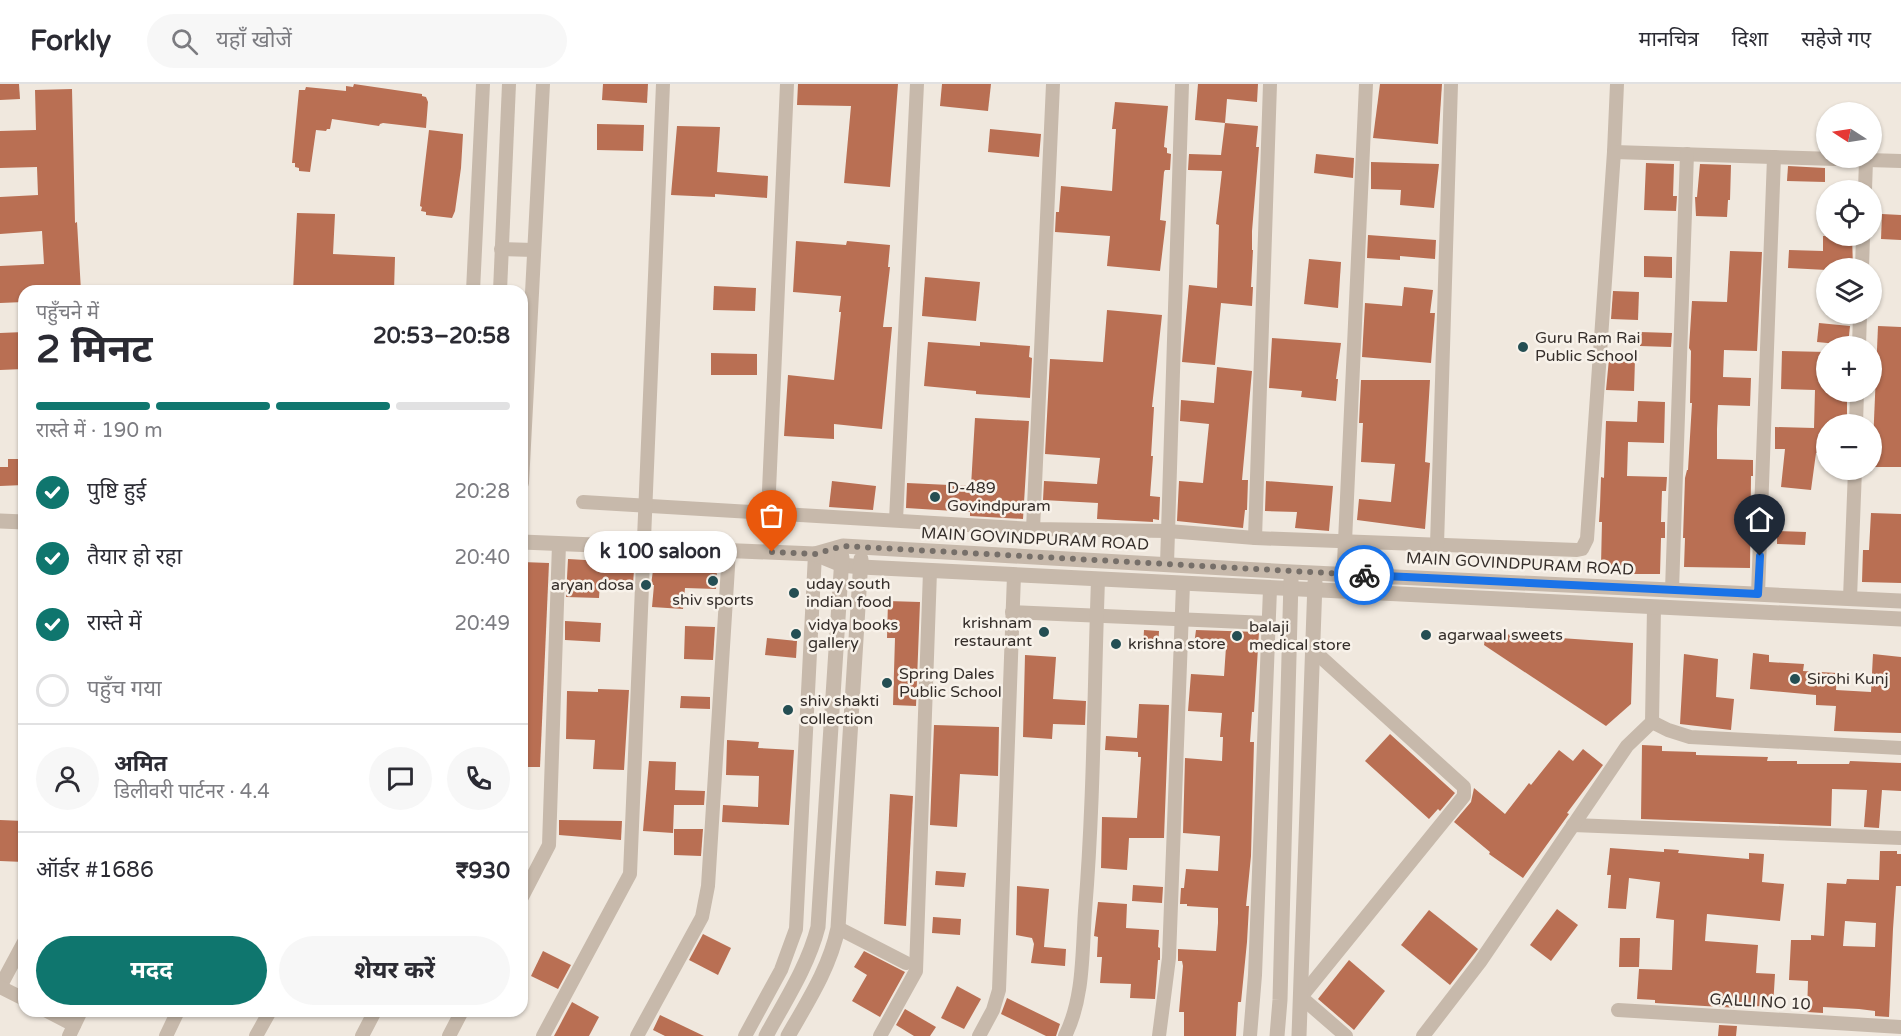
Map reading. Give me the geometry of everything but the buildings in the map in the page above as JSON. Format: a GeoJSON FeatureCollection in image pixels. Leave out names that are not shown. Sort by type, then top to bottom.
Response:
{"type":"FeatureCollection","features":[{"type":"Feature","properties":{"kind":"street"},"geometry":{"type":"LineString","coordinates":[[473,285],[483,84]]}},
{"type":"Feature","properties":{"kind":"street"},"geometry":{"type":"LineString","coordinates":[[500,285],[509,84]]}},
{"type":"Feature","properties":{"kind":"street"},"geometry":{"type":"LineString","coordinates":[[528,366],[543,84]]}},
{"type":"Feature","properties":{"kind":"street"},"geometry":{"type":"LineString","coordinates":[[543,1036],[630,874],[663,84]]}},
{"type":"Feature","properties":{"kind":"street"},"geometry":{"type":"LineString","coordinates":[[768,513],[787,84]]}},
{"type":"Feature","properties":{"kind":"street"},"geometry":{"type":"LineString","coordinates":[[896,520],[917,84]]}},
{"type":"Feature","properties":{"kind":"street"},"geometry":{"type":"LineString","coordinates":[[1033,529],[1053,84]]}},
{"type":"Feature","properties":{"kind":"street"},"geometry":{"type":"LineString","coordinates":[[1167,564],[1182,84]]}},
{"type":"Feature","properties":{"kind":"street"},"geometry":{"type":"LineString","coordinates":[[1255,538],[1270,84]]}},
{"type":"Feature","properties":{"kind":"street"},"geometry":{"type":"LineString","coordinates":[[1342,592],[1365,84]]}},
{"type":"Feature","properties":{"kind":"street"},"geometry":{"type":"LineString","coordinates":[[1437,545],[1451,84]]}},
{"type":"Feature","properties":{"kind":"street"},"geometry":{"type":"LineString","coordinates":[[583,502],[1033,529],[1168,531],[1255,538],[1582,549],[1585,545],[1588,527],[1617,84]]}},
{"type":"Feature","properties":{"kind":"street"},"geometry":{"type":"LineString","coordinates":[[1614,152],[1816,158]]}},
{"type":"Feature","properties":{"kind":"street"},"geometry":{"type":"LineString","coordinates":[[1672,590],[1687,154]]}},
{"type":"Feature","properties":{"kind":"street"},"geometry":{"type":"LineString","coordinates":[[1758,594],[1774,157]]}},
{"type":"Feature","properties":{"kind":"street"},"geometry":{"type":"LineString","coordinates":[[1882,160],[1901,161]]}},
{"type":"Feature","properties":{"kind":"street"},"geometry":{"type":"LineString","coordinates":[[501,249],[534,250]]}},
{"type":"Feature","properties":{"kind":"street"},"geometry":{"type":"LineString","coordinates":[[1850,598],[1855,480]]}},
{"type":"Feature","properties":{"kind":"street"},"geometry":{"type":"LineString","coordinates":[[0,521],[18,522]]}},
{"type":"Feature","properties":{"kind":"street","name":"MAIN GOVINDPURAM ROAD"},"geometry":{"type":"LineString","coordinates":[[528,542],[815,554],[843,546],[1292,572],[1901,601]]}},
{"type":"Feature","properties":{"kind":"street"},"geometry":{"type":"LineString","coordinates":[[528,885],[549,845],[559,544]]}},
{"type":"Feature","properties":{"kind":"street"},"geometry":{"type":"LineString","coordinates":[[766,1036],[805,964],[818,927],[843,546]]}},
{"type":"Feature","properties":{"kind":"street"},"geometry":{"type":"LineString","coordinates":[[788,1036],[834,949],[838,928],[862,547]]}},
{"type":"Feature","properties":{"kind":"street"},"geometry":{"type":"LineString","coordinates":[[637,1036],[702,917],[705,905],[729,551]]}},
{"type":"Feature","properties":{"kind":"street"},"geometry":{"type":"LineString","coordinates":[[745,1036],[781,970],[796,929],[815,554]]}},
{"type":"Feature","properties":{"kind":"street","name":"MAIN GOVINDPURAM ROAD"},"geometry":{"type":"LineString","coordinates":[[815,554],[842,565],[861,567],[1901,619]]}},
{"type":"Feature","properties":{"kind":"street"},"geometry":{"type":"LineString","coordinates":[[880,1036],[916,971],[930,571]]}},
{"type":"Feature","properties":{"kind":"street"},"geometry":{"type":"LineString","coordinates":[[1277,1036],[1280,1000],[1292,572]]}},
{"type":"Feature","properties":{"kind":"street"},"geometry":{"type":"LineString","coordinates":[[1299,1036],[1315,573]]}},
{"type":"Feature","properties":{"kind":"street"},"geometry":{"type":"LineString","coordinates":[[978,1036],[993,1010],[999,990],[1014,575]]}},
{"type":"Feature","properties":{"kind":"street"},"geometry":{"type":"LineString","coordinates":[[1065,1036],[1072,1022],[1079,993],[1091,836],[1098,580]]}},
{"type":"Feature","properties":{"kind":"street"},"geometry":{"type":"LineString","coordinates":[[1159,1036],[1169,958],[1183,584]]}},
{"type":"Feature","properties":{"kind":"street"},"geometry":{"type":"LineString","coordinates":[[1250,1036],[1255,975],[1270,589]]}},
{"type":"Feature","properties":{"kind":"street"},"geometry":{"type":"LineString","coordinates":[[1423,1036],[1480,962],[1627,746],[1652,722],[1654,608]]}},
{"type":"Feature","properties":{"kind":"street"},"geometry":{"type":"LineString","coordinates":[[1012,612],[1268,623]]}},
{"type":"Feature","properties":{"kind":"street"},"geometry":{"type":"LineString","coordinates":[[1301,998],[1465,792],[1464,787],[1313,650]]}},
{"type":"Feature","properties":{"kind":"street"},"geometry":{"type":"LineString","coordinates":[[1652,722],[1690,737],[1901,748]]}},
{"type":"Feature","properties":{"kind":"street"},"geometry":{"type":"LineString","coordinates":[[1573,825],[1901,838]]}},
{"type":"Feature","properties":{"kind":"street"},"geometry":{"type":"LineString","coordinates":[[838,928],[906,963]]}},
{"type":"Feature","properties":{"kind":"street"},"geometry":{"type":"LineString","coordinates":[[18,953],[0,987],[18,996]]}},
{"type":"Feature","properties":{"kind":"street"},"geometry":{"type":"LineString","coordinates":[[1301,998],[1346,1036]]}},
{"type":"Feature","properties":{"kind":"street","name":"GALLI NO 10"},"geometry":{"type":"LineString","coordinates":[[1618,1010],[1901,1026]]}},
{"type":"Feature","properties":{"kind":"street"},"geometry":{"type":"LineString","coordinates":[[55,1017],[71,1030]]}},
{"type":"Feature","properties":{"kind":"street"},"geometry":{"type":"LineString","coordinates":[[166,1036],[175,1017]]}},
{"type":"Feature","properties":{"kind":"street"},"geometry":{"type":"LineString","coordinates":[[256,1036],[267,1017]]}},
{"type":"Feature","properties":{"kind":"street"},"geometry":{"type":"LineString","coordinates":[[362,1036],[372,1017]]}},
{"type":"Feature","properties":{"kind":"street"},"geometry":{"type":"LineString","coordinates":[[449,1036],[459,1017]]}},
{"type":"Feature","properties":{"kind":"way so far"},"geometry":{"type":"LineString","coordinates":[[772,552],[815,554],[843,546],[1364,575]]}},
{"type":"Feature","properties":{"kind":"place","name":"Guru Ram Rai Public School"},"geometry":{"type":"Point","coordinates":[1523,347]}},
{"type":"Feature","properties":{"kind":"place","name":"D-489 Govindpuram"},"geometry":{"type":"Point","coordinates":[935,497]}},
{"type":"Feature","properties":{"kind":"place","name":"k 100 saloon"},"geometry":{"type":"Point","coordinates":[772,552]}},
{"type":"Feature","properties":{"kind":"place","name":"shiv sports"},"geometry":{"type":"Point","coordinates":[713,581]}},
{"type":"Feature","properties":{"kind":"place","name":"aryan dosa"},"geometry":{"type":"Point","coordinates":[646,585]}},
{"type":"Feature","properties":{"kind":"place","name":"uday south indian food"},"geometry":{"type":"Point","coordinates":[794,593]}},
{"type":"Feature","properties":{"kind":"place","name":"krishnam restaurant"},"geometry":{"type":"Point","coordinates":[1044,632]}},
{"type":"Feature","properties":{"kind":"place","name":"vidya books gallery"},"geometry":{"type":"Point","coordinates":[796,634]}},
{"type":"Feature","properties":{"kind":"place","name":"agarwaal sweets"},"geometry":{"type":"Point","coordinates":[1426,635]}},
{"type":"Feature","properties":{"kind":"place","name":"balaji medical store"},"geometry":{"type":"Point","coordinates":[1237,636]}},
{"type":"Feature","properties":{"kind":"place","name":"krishna store"},"geometry":{"type":"Point","coordinates":[1116,644]}},
{"type":"Feature","properties":{"kind":"place","name":"Sirohi Kunj"},"geometry":{"type":"Point","coordinates":[1795,679]}},
{"type":"Feature","properties":{"kind":"place","name":"Spring Dales Public School"},"geometry":{"type":"Point","coordinates":[887,683]}},
{"type":"Feature","properties":{"kind":"place","name":"shiv shakti collection"},"geometry":{"type":"Point","coordinates":[788,710]}},
{"type":"Feature","properties":{"kind":"route"},"geometry":{"type":"LineString","coordinates":[[1364,575],[1758,594],[1760,556]]}}]}
